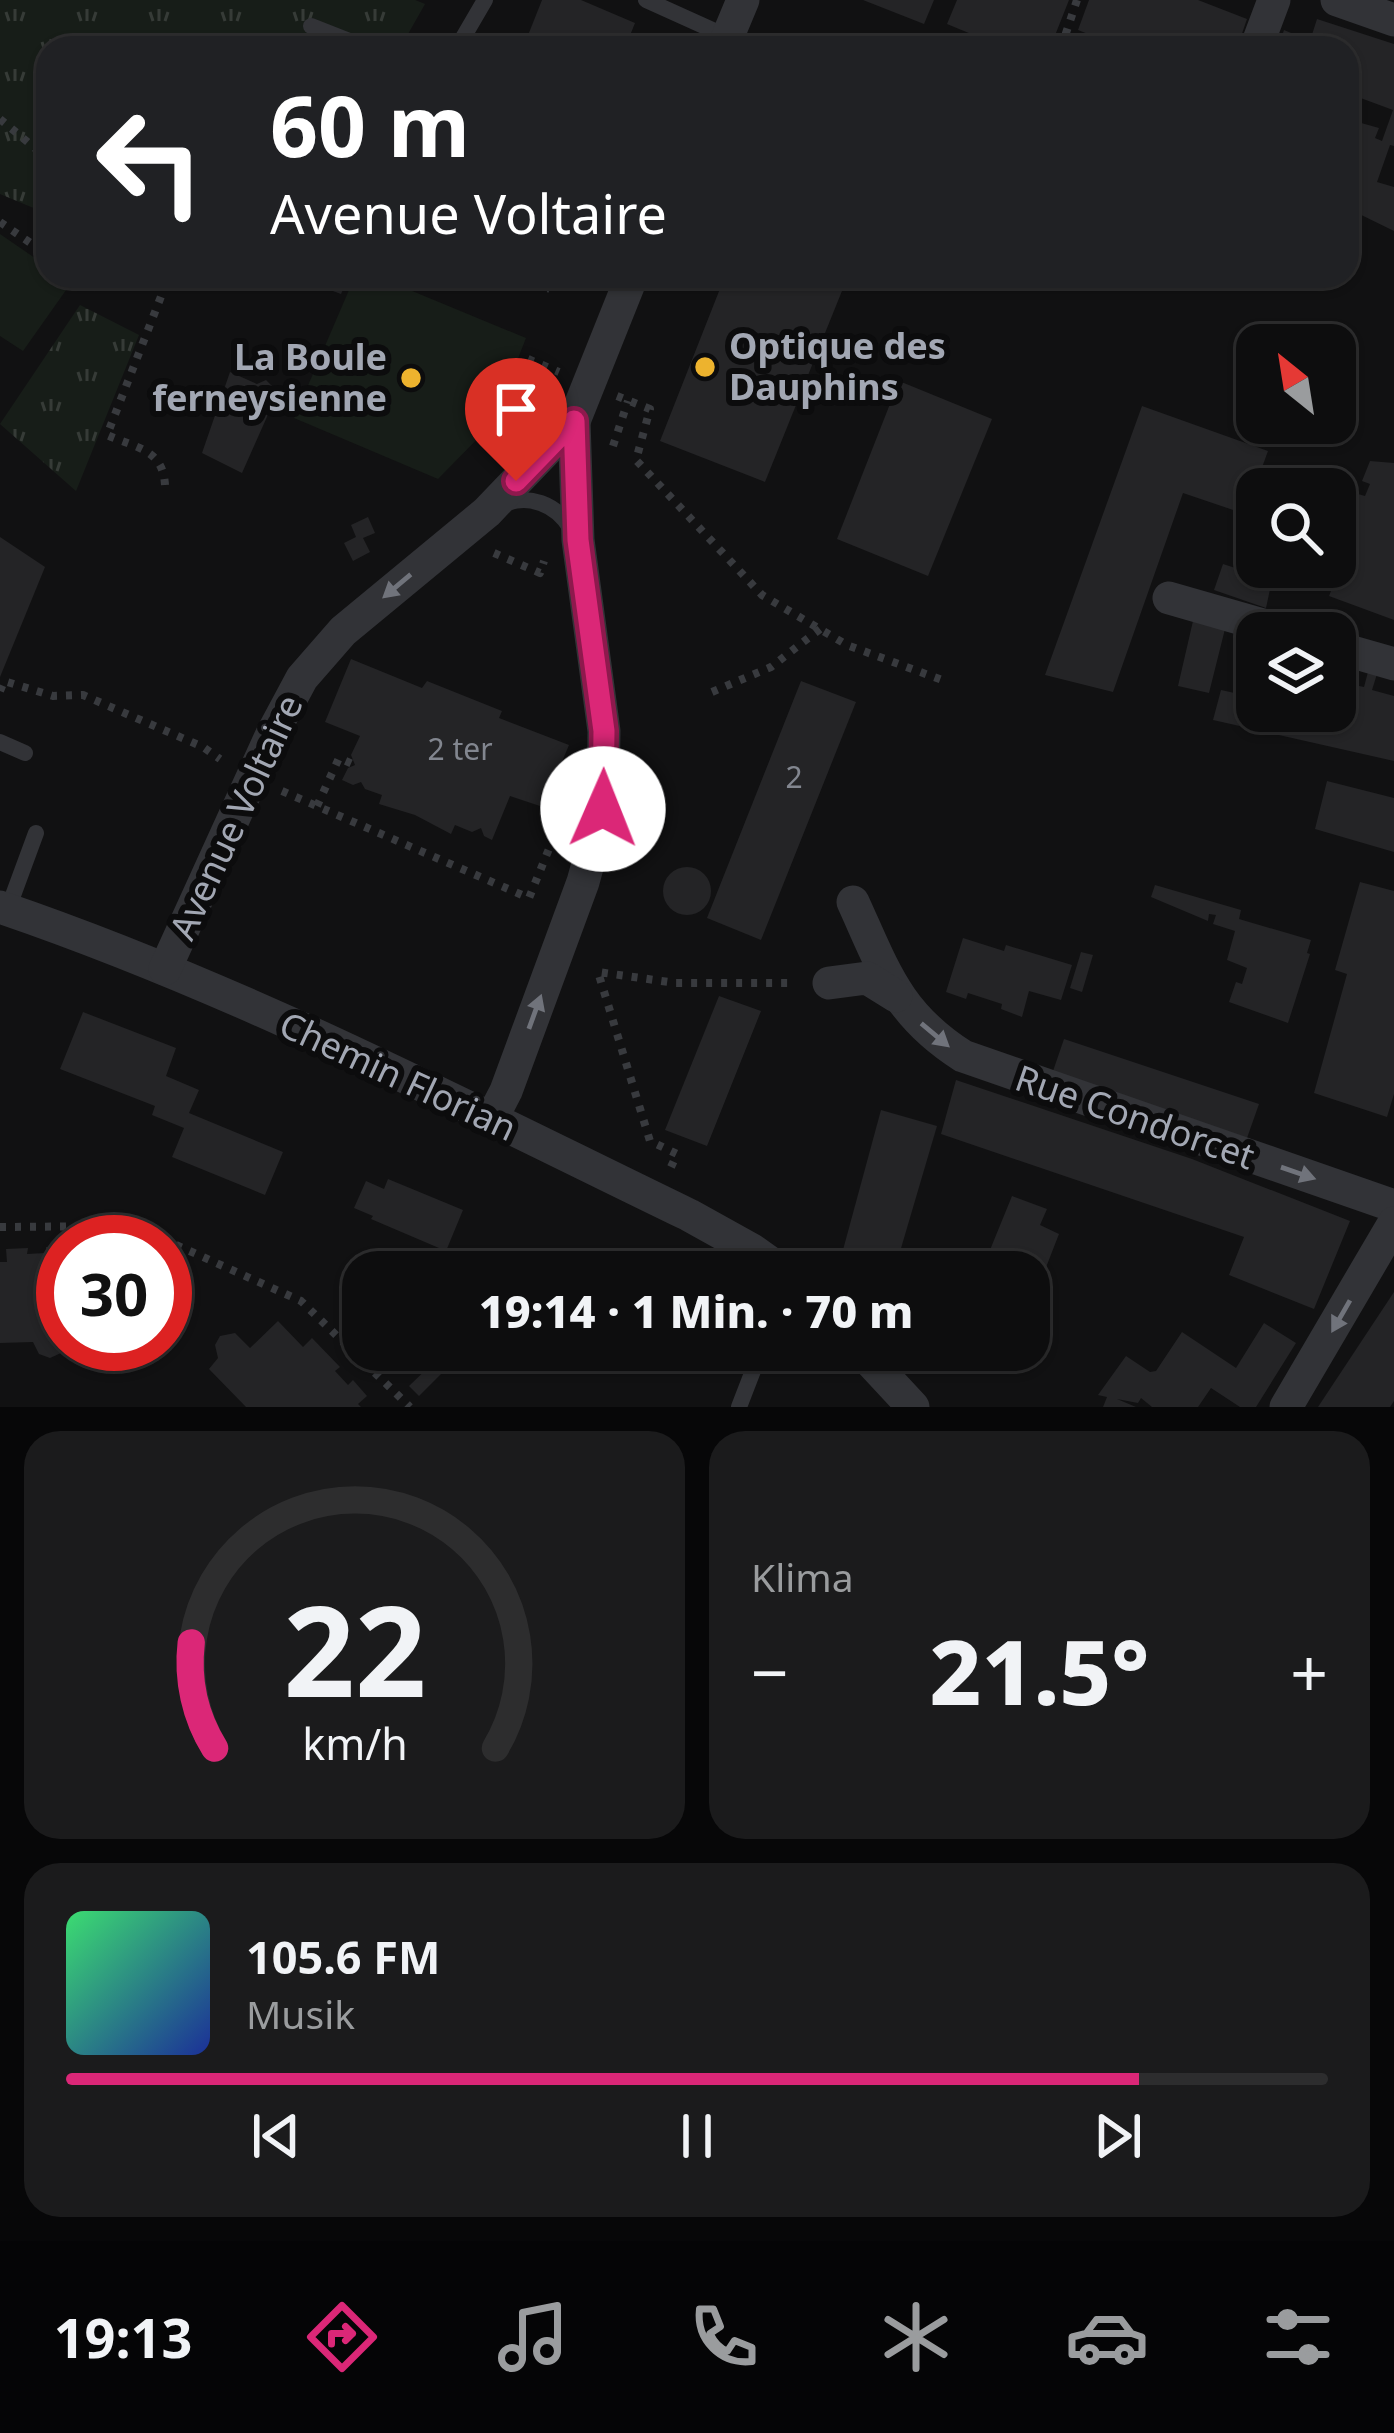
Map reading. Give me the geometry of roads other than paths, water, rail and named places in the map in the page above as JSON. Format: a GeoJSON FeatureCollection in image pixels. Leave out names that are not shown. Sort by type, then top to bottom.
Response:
{"type":"FeatureCollection","features":[{"type":"Feature","properties":{"kind":"street"},"geometry":{"type":"LineString","coordinates":[[728,36],[743,0]]}},
{"type":"Feature","properties":{"kind":"street"},"geometry":{"type":"LineString","coordinates":[[1260,36],[1274,0]]}},
{"type":"Feature","properties":{"kind":"street"},"geometry":{"type":"LineString","coordinates":[[1336,0],[1394,20]]}},
{"type":"Feature","properties":{"kind":"street","name":"Avenue Voltaire"},"geometry":{"type":"LineString","coordinates":[[165,969],[302,678],[343,631],[487,512],[574,421],[627,288]]}},
{"type":"Feature","properties":{"kind":"street","name":"Avenue Voltaire"},"geometry":{"type":"LineString","coordinates":[[491,1120],[506,1091],[602,820],[604,731],[578,540],[574,421]]}},
{"type":"Feature","properties":{"kind":"street"},"geometry":{"type":"LineString","coordinates":[[1169,598],[1236,617]]}},
{"type":"Feature","properties":{"kind":"street"},"geometry":{"type":"LineString","coordinates":[[1356,653],[1394,664]]}},
{"type":"Feature","properties":{"kind":"street","name":"Rue Condorcet"},"geometry":{"type":"LineString","coordinates":[[853,902],[896,996],[932,1036],[963,1056],[1394,1205]]}},
{"type":"Feature","properties":{"kind":"street","name":"Chemin Florian"},"geometry":{"type":"LineString","coordinates":[[4,908],[165,969],[657,1199],[753,1251]]}},
{"type":"Feature","properties":{"kind":"street"},"geometry":{"type":"LineString","coordinates":[[816,985],[867,978],[896,996]]}},
{"type":"Feature","properties":{"kind":"street"},"geometry":{"type":"LineString","coordinates":[[1286,1407],[1394,1223]]}},
{"type":"Feature","properties":{"kind":"street"},"geometry":{"type":"LineString","coordinates":[[880,1371],[913,1407]]}},
{"type":"Feature","properties":{"kind":"lane"},"geometry":{"type":"LineString","coordinates":[[464,36],[484,0]]}},
{"type":"Feature","properties":{"kind":"lane"},"geometry":{"type":"LineString","coordinates":[[646,0],[714,36]]}},
{"type":"Feature","properties":{"kind":"lane"},"geometry":{"type":"LineString","coordinates":[[311,26],[336,36]]}},
{"type":"Feature","properties":{"kind":"lane"},"geometry":{"type":"LineString","coordinates":[[487,512],[518,498],[545,503],[565,519],[578,540]]}},
{"type":"Feature","properties":{"kind":"lane"},"geometry":{"type":"LineString","coordinates":[[0,742],[25,753]]}},
{"type":"Feature","properties":{"kind":"lane"},"geometry":{"type":"LineString","coordinates":[[4,908],[36,833]]}},
{"type":"Feature","properties":{"kind":"lane"},"geometry":{"type":"LineString","coordinates":[[740,1407],[753,1371]]}},
{"type":"Feature","properties":{"kind":"place","name":"Optique des Dauphins"},"geometry":{"type":"Point","coordinates":[705,367]}},
{"type":"Feature","properties":{"kind":"place","name":"La Boule ferneysienne"},"geometry":{"type":"Point","coordinates":[411,378]}}]}
